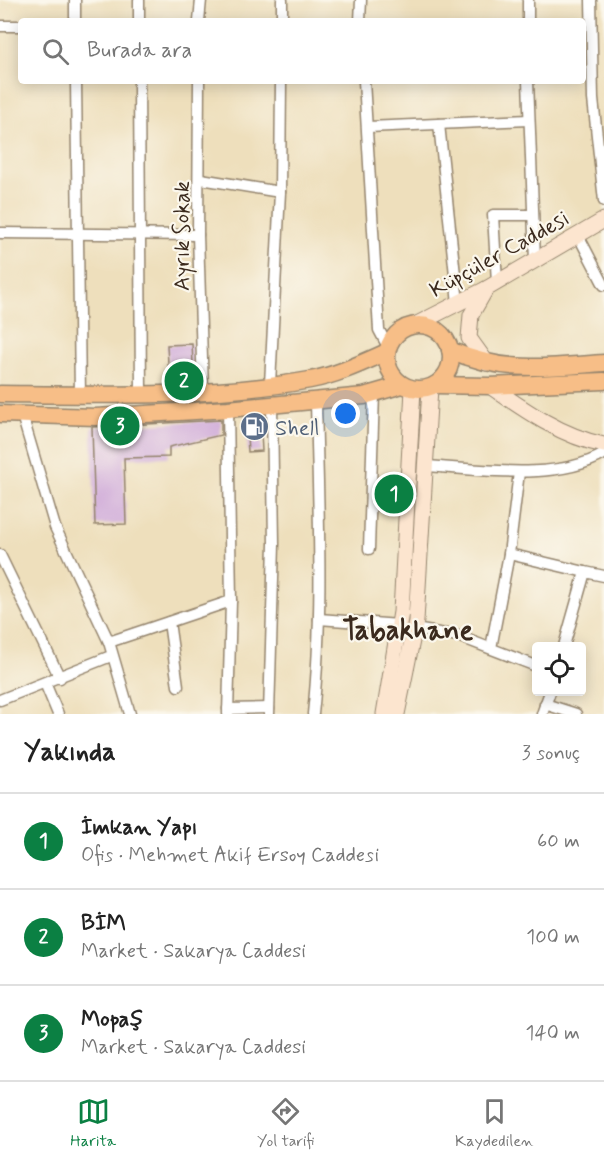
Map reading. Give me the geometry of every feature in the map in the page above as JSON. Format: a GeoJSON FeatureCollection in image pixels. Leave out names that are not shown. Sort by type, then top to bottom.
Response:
{"type":"FeatureCollection","features":[{"type":"Feature","properties":{"kind":"main road","name":"Küpçüler Caddesi"},"geometry":{"type":"LineString","coordinates":[[415,325],[491,285],[604,220]]}},
{"type":"Feature","properties":{"kind":"main road"},"geometry":{"type":"LineString","coordinates":[[488,363],[469,338],[471,315],[491,285]]}},
{"type":"Feature","properties":{"kind":"main road"},"geometry":{"type":"LineString","coordinates":[[0,394],[80,396],[141,394],[311,380],[350,369],[388,349],[399,332],[415,325],[433,328],[441,334],[450,350],[448,370],[420,387]]}},
{"type":"Feature","properties":{"kind":"main road"},"geometry":{"type":"LineString","coordinates":[[388,349],[390,371],[420,387]]}},
{"type":"Feature","properties":{"kind":"main road"},"geometry":{"type":"LineString","coordinates":[[450,350],[473,360],[514,368],[604,363]]}},
{"type":"Feature","properties":{"kind":"main road"},"geometry":{"type":"LineString","coordinates":[[0,414],[96,417],[272,405],[420,387],[604,381]]}},
{"type":"Feature","properties":{"kind":"main road"},"geometry":{"type":"LineString","coordinates":[[490,386],[529,413],[591,442],[604,444]]}},
{"type":"Feature","properties":{"kind":"main road"},"geometry":{"type":"LineString","coordinates":[[397,714],[414,629],[425,466],[420,387]]}},
{"type":"Feature","properties":{"kind":"main road"},"geometry":{"type":"LineString","coordinates":[[384,714],[399,625],[420,387]]}},
{"type":"Feature","properties":{"kind":"street"},"geometry":{"type":"LineString","coordinates":[[75,0],[75,18]]}},
{"type":"Feature","properties":{"kind":"street"},"geometry":{"type":"LineString","coordinates":[[139,0],[139,18]]}},
{"type":"Feature","properties":{"kind":"street"},"geometry":{"type":"LineString","coordinates":[[199,18],[201,0]]}},
{"type":"Feature","properties":{"kind":"street"},"geometry":{"type":"LineString","coordinates":[[282,0],[282,18]]}},
{"type":"Feature","properties":{"kind":"street"},"geometry":{"type":"LineString","coordinates":[[360,18],[361,0]]}},
{"type":"Feature","properties":{"kind":"street"},"geometry":{"type":"LineString","coordinates":[[528,0],[528,18]]}},
{"type":"Feature","properties":{"kind":"street"},"geometry":{"type":"LineString","coordinates":[[591,0],[593,99],[604,201]]}},
{"type":"Feature","properties":{"kind":"street"},"geometry":{"type":"LineString","coordinates":[[0,26],[18,26]]}},
{"type":"Feature","properties":{"kind":"street"},"geometry":{"type":"LineString","coordinates":[[76,84],[80,396]]}},
{"type":"Feature","properties":{"kind":"street"},"geometry":{"type":"LineString","coordinates":[[139,84],[141,394]]}},
{"type":"Feature","properties":{"kind":"street","name":"Ayrık Sokak"},"geometry":{"type":"LineString","coordinates":[[199,84],[201,179],[198,235],[203,390]]}},
{"type":"Feature","properties":{"kind":"street"},"geometry":{"type":"LineString","coordinates":[[270,384],[280,192],[281,84]]}},
{"type":"Feature","properties":{"kind":"street"},"geometry":{"type":"LineString","coordinates":[[364,84],[379,330],[388,349]]}},
{"type":"Feature","properties":{"kind":"street"},"geometry":{"type":"LineString","coordinates":[[528,84],[535,260]]}},
{"type":"Feature","properties":{"kind":"street"},"geometry":{"type":"LineString","coordinates":[[368,127],[528,120]]}},
{"type":"Feature","properties":{"kind":"street"},"geometry":{"type":"LineString","coordinates":[[439,124],[458,303]]}},
{"type":"Feature","properties":{"kind":"street"},"geometry":{"type":"LineString","coordinates":[[201,179],[280,192]]}},
{"type":"Feature","properties":{"kind":"street"},"geometry":{"type":"LineString","coordinates":[[491,285],[494,215],[533,215]]}},
{"type":"Feature","properties":{"kind":"street"},"geometry":{"type":"LineString","coordinates":[[0,233],[198,235]]}},
{"type":"Feature","properties":{"kind":"street"},"geometry":{"type":"LineString","coordinates":[[578,235],[604,285]]}},
{"type":"Feature","properties":{"kind":"street"},"geometry":{"type":"LineString","coordinates":[[369,549],[374,393]]}},
{"type":"Feature","properties":{"kind":"street"},"geometry":{"type":"LineString","coordinates":[[313,714],[318,665],[319,619],[316,400]]}},
{"type":"Feature","properties":{"kind":"street"},"geometry":{"type":"LineString","coordinates":[[228,409],[231,602],[228,711],[269,711],[274,544],[272,405]]}},
{"type":"Feature","properties":{"kind":"street"},"geometry":{"type":"LineString","coordinates":[[22,415],[55,527],[109,642],[111,656],[130,714]]}},
{"type":"Feature","properties":{"kind":"street"},"geometry":{"type":"LineString","coordinates":[[425,466],[519,472],[586,465],[604,454]]}},
{"type":"Feature","properties":{"kind":"street"},"geometry":{"type":"LineString","coordinates":[[491,648],[509,554],[519,472]]}},
{"type":"Feature","properties":{"kind":"street"},"geometry":{"type":"LineString","coordinates":[[509,554],[604,576]]}},
{"type":"Feature","properties":{"kind":"street"},"geometry":{"type":"LineString","coordinates":[[0,555],[60,678]]}},
{"type":"Feature","properties":{"kind":"street"},"geometry":{"type":"LineString","coordinates":[[565,642],[585,572]]}},
{"type":"Feature","properties":{"kind":"street"},"geometry":{"type":"LineString","coordinates":[[109,642],[231,602]]}},
{"type":"Feature","properties":{"kind":"street"},"geometry":{"type":"LineString","coordinates":[[319,619],[399,625]]}},
{"type":"Feature","properties":{"kind":"street"},"geometry":{"type":"LineString","coordinates":[[169,622],[178,686]]}},
{"type":"Feature","properties":{"kind":"street"},"geometry":{"type":"LineString","coordinates":[[414,629],[458,636],[532,664]]}},
{"type":"Feature","properties":{"kind":"street"},"geometry":{"type":"LineString","coordinates":[[0,700],[111,656]]}},
{"type":"Feature","properties":{"kind":"street"},"geometry":{"type":"LineString","coordinates":[[45,683],[58,714]]}},
{"type":"Feature","properties":{"kind":"street"},"geometry":{"type":"LineString","coordinates":[[544,709],[576,714]]}},
{"type":"Feature","properties":{"kind":"building"},"geometry":{"type":"Polygon","coordinates":[[[192,344],[194,382],[169,383],[167,345],[192,344]]]}},
{"type":"Feature","properties":{"kind":"building"},"geometry":{"type":"Polygon","coordinates":[[[260,416],[262,451],[248,452],[246,418],[260,416]]]}},
{"type":"Feature","properties":{"kind":"building"},"geometry":{"type":"Polygon","coordinates":[[[221,420],[221,435],[169,447],[169,457],[124,458],[126,524],[95,525],[92,427],[221,420]]]}},
{"type":"Feature","properties":{"kind":"place","name":"BİM"},"geometry":{"type":"Point","coordinates":[184,381]}},
{"type":"Feature","properties":{"kind":"place","name":"Mopaş"},"geometry":{"type":"Point","coordinates":[120,426]}},
{"type":"Feature","properties":{"kind":"place","name":"Shell"},"geometry":{"type":"Point","coordinates":[254,427]}},
{"type":"Feature","properties":{"kind":"place","name":"İmkan Yapı"},"geometry":{"type":"Point","coordinates":[394,494]}},
{"type":"Feature","properties":{"kind":"district","name":"Tabakhane"},"geometry":{"type":"Point","coordinates":[408,629]}}]}
